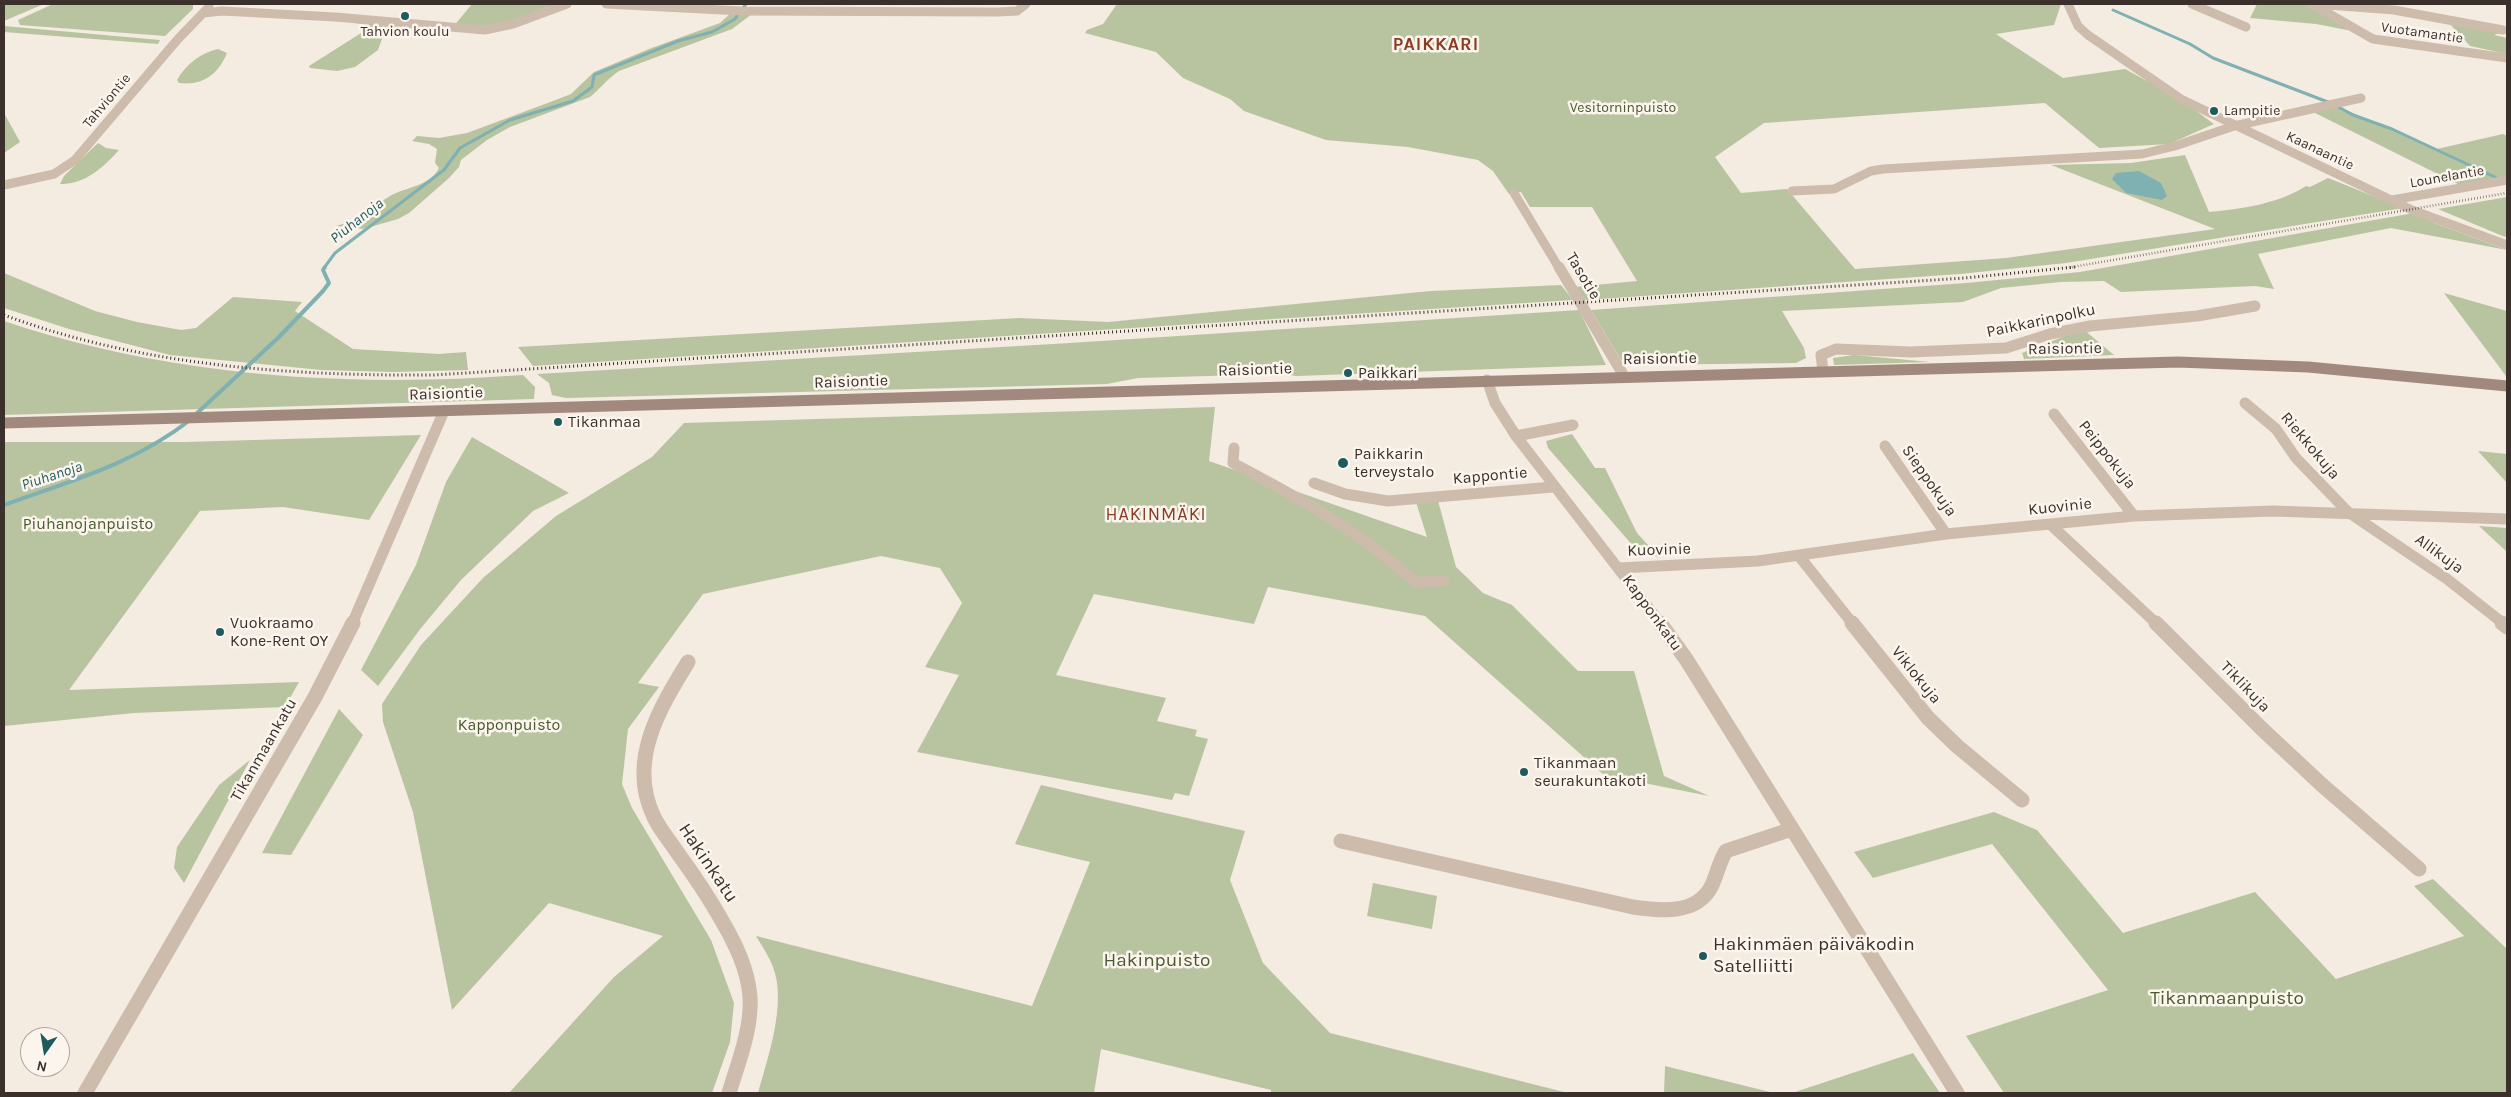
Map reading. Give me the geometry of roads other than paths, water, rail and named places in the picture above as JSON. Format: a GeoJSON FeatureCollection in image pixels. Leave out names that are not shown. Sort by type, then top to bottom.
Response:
{"type":"FeatureCollection","features":[{"type":"Feature","properties":{"kind":"main road","name":"Raisiontie"},"geometry":{"type":"LineString","coordinates":[[4,423],[1624,376],[2202,362],[2348,370],[2507,386]]}},
{"type":"Feature","properties":{"kind":"street","name":"Tahviontie"},"geometry":{"type":"LineString","coordinates":[[4,185],[54,174],[75,160],[165,54],[213,4]]}},
{"type":"Feature","properties":{"kind":"street"},"geometry":{"type":"LineString","coordinates":[[203,13],[248,12],[343,17],[485,30],[513,24],[567,4]]}},
{"type":"Feature","properties":{"kind":"street"},"geometry":{"type":"LineString","coordinates":[[606,4],[741,11],[998,12],[1017,11],[1026,4]]}},
{"type":"Feature","properties":{"kind":"street","name":"Kaanaantie"},"geometry":{"type":"LineString","coordinates":[[2068,4],[2078,26],[2099,44],[2181,99],[2392,200],[2507,245]]}},
{"type":"Feature","properties":{"kind":"street"},"geometry":{"type":"LineString","coordinates":[[2192,4],[2246,27]]}},
{"type":"Feature","properties":{"kind":"street"},"geometry":{"type":"LineString","coordinates":[[2313,4],[2394,10],[2503,30]]}},
{"type":"Feature","properties":{"kind":"street","name":"Vuotamantie"},"geometry":{"type":"LineString","coordinates":[[2313,4],[2372,39],[2507,58]]}},
{"type":"Feature","properties":{"kind":"street"},"geometry":{"type":"LineString","coordinates":[[1792,191],[1834,189],[1871,171],[1884,169],[2142,154],[2168,148],[2234,126],[2361,98]]}},
{"type":"Feature","properties":{"kind":"street","name":"Lounelantie"},"geometry":{"type":"LineString","coordinates":[[2392,200],[2507,180]]}},
{"type":"Feature","properties":{"kind":"street","name":"Tasotie"},"geometry":{"type":"LineString","coordinates":[[1514,193],[1624,376]]}},
{"type":"Feature","properties":{"kind":"street","name":"Paikkarinpolku"},"geometry":{"type":"LineString","coordinates":[[1823,371],[1822,355],[1836,349],[1911,352],[2006,348],[2050,334],[2090,326],[2197,316],[2255,306]]}},
{"type":"Feature","properties":{"kind":"street","name":"Kapponkatu"},"geometry":{"type":"LineString","coordinates":[[1487,380],[1495,403],[1516,436],[1553,487],[1619,568],[1686,659],[1957,1093]]}},
{"type":"Feature","properties":{"kind":"street","name":"Riekkokuja"},"geometry":{"type":"LineString","coordinates":[[2245,403],[2276,429],[2296,458],[2348,512]]}},
{"type":"Feature","properties":{"kind":"street","name":"Tikanmaankatu"},"geometry":{"type":"LineString","coordinates":[[85,1093],[315,696],[354,621],[444,411]]}},
{"type":"Feature","properties":{"kind":"street","name":"Peippokuja"},"geometry":{"type":"LineString","coordinates":[[2054,414],[2134,516]]}},
{"type":"Feature","properties":{"kind":"street"},"geometry":{"type":"LineString","coordinates":[[1516,436],[1573,425]]}},
{"type":"Feature","properties":{"kind":"street","name":"Sieppokuja"},"geometry":{"type":"LineString","coordinates":[[1885,446],[1946,534]]}},
{"type":"Feature","properties":{"kind":"street"},"geometry":{"type":"LineString","coordinates":[[1234,448],[1233,463],[1349,531],[1400,566],[1415,582],[1444,581]]}},
{"type":"Feature","properties":{"kind":"street","name":"Kappontie"},"geometry":{"type":"LineString","coordinates":[[1314,482],[1345,494],[1388,501],[1553,487]]}},
{"type":"Feature","properties":{"kind":"street","name":"Kuovinie"},"geometry":{"type":"LineString","coordinates":[[1619,568],[1720,564],[1799,556],[1946,534],[2134,516],[2273,511],[2507,518]]}},
{"type":"Feature","properties":{"kind":"street","name":"Allikuja"},"geometry":{"type":"LineString","coordinates":[[2348,512],[2440,574],[2507,627]]}},
{"type":"Feature","properties":{"kind":"street","name":"Tiklikuja"},"geometry":{"type":"LineString","coordinates":[[2050,524],[2197,662],[2262,729],[2322,785],[2419,869]]}},
{"type":"Feature","properties":{"kind":"street","name":"Viklokuja"},"geometry":{"type":"LineString","coordinates":[[1799,556],[1928,718],[1957,746],[1975,759],[2022,800]]}},
{"type":"Feature","properties":{"kind":"street","name":"Hakinkatu"},"geometry":{"type":"LineString","coordinates":[[688,662],[672,689],[651,732],[645,750],[642,783],[646,801],[654,818],[722,919],[745,973],[750,996],[748,1021],[729,1093]]}},
{"type":"Feature","properties":{"kind":"street"},"geometry":{"type":"LineString","coordinates":[[1342,841],[1511,880],[1646,908],[1670,910],[1696,903],[1707,894],[1715,881],[1721,858],[1726,851],[1735,846],[1792,829]]}},
{"type":"Feature","properties":{"kind":"water"},"geometry":{"type":"Polygon","coordinates":[[[2139,171],[2161,183],[2167,196],[2162,200],[2126,193],[2112,179],[2116,173],[2139,171]]]}},
{"type":"Feature","properties":{"kind":"waterway","name":"Piuhanoja"},"geometry":{"type":"LineString","coordinates":[[743,8],[746,4]]}},
{"type":"Feature","properties":{"kind":"waterway"},"geometry":{"type":"LineString","coordinates":[[2113,10],[2190,44],[2213,58],[2333,104],[2353,115],[2392,129],[2499,179]]}},
{"type":"Feature","properties":{"kind":"waterway","name":"Piuhanoja"},"geometry":{"type":"LineString","coordinates":[[324,268],[335,253],[444,170],[460,148],[510,120],[573,101],[592,87],[594,75],[678,41],[712,32],[735,19],[738,14]]}},
{"type":"Feature","properties":{"kind":"waterway","name":"Piuhanoja"},"geometry":{"type":"LineString","coordinates":[[195,415],[279,337],[323,291],[329,283],[323,270],[325,267]]}},
{"type":"Feature","properties":{"kind":"waterway","name":"Piuhanoja"},"geometry":{"type":"LineString","coordinates":[[4,505],[124,460],[169,435],[190,420]]}},
{"type":"Feature","properties":{"kind":"railway"},"geometry":{"type":"LineString","coordinates":[[2067,268],[2507,193]]}},
{"type":"Feature","properties":{"kind":"railway"},"geometry":{"type":"LineString","coordinates":[[2067,268],[2075,267]]}},
{"type":"Feature","properties":{"kind":"railway"},"geometry":{"type":"LineString","coordinates":[[4,315],[56,332],[162,357],[270,370],[380,375],[434,375],[1965,278],[2067,268]]}},
{"type":"Feature","properties":{"kind":"place","name":"Tahvion koulu"},"geometry":{"type":"Point","coordinates":[405,16]}},
{"type":"Feature","properties":{"kind":"place","name":"Lampitie"},"geometry":{"type":"Point","coordinates":[2214,111]}},
{"type":"Feature","properties":{"kind":"place","name":"Paikkari"},"geometry":{"type":"Point","coordinates":[1348,373]}},
{"type":"Feature","properties":{"kind":"place","name":"Tikanmaa"},"geometry":{"type":"Point","coordinates":[558,422]}},
{"type":"Feature","properties":{"kind":"place","name":"Paikkarin terveystalo"},"geometry":{"type":"Point","coordinates":[1343,463]}},
{"type":"Feature","properties":{"kind":"place","name":"Vuokraamo Kone-Rent OY"},"geometry":{"type":"Point","coordinates":[220,632]}},
{"type":"Feature","properties":{"kind":"place","name":"Tikanmaan seurakuntakoti"},"geometry":{"type":"Point","coordinates":[1524,772]}},
{"type":"Feature","properties":{"kind":"place","name":"Hakinmäen päiväkodin Satelliitti"},"geometry":{"type":"Point","coordinates":[1703,956]}},
{"type":"Feature","properties":{"kind":"district","name":"PAIKKARI"},"geometry":{"type":"Point","coordinates":[1436,45]}},
{"type":"Feature","properties":{"kind":"district","name":"HAKINMÄKI"},"geometry":{"type":"Point","coordinates":[1156,515]}},
{"type":"Feature","properties":{"kind":"park label","name":"Vesitorninpuisto"},"geometry":{"type":"Point","coordinates":[1623,108]}},
{"type":"Feature","properties":{"kind":"park label","name":"Piuhanojanpuisto"},"geometry":{"type":"Point","coordinates":[88,524]}},
{"type":"Feature","properties":{"kind":"park label","name":"Kapponpuisto"},"geometry":{"type":"Point","coordinates":[509,725]}},
{"type":"Feature","properties":{"kind":"park label","name":"Hakinpuisto"},"geometry":{"type":"Point","coordinates":[1157,961]}},
{"type":"Feature","properties":{"kind":"park label","name":"Tikanmaanpuisto"},"geometry":{"type":"Point","coordinates":[2227,999]}}]}
